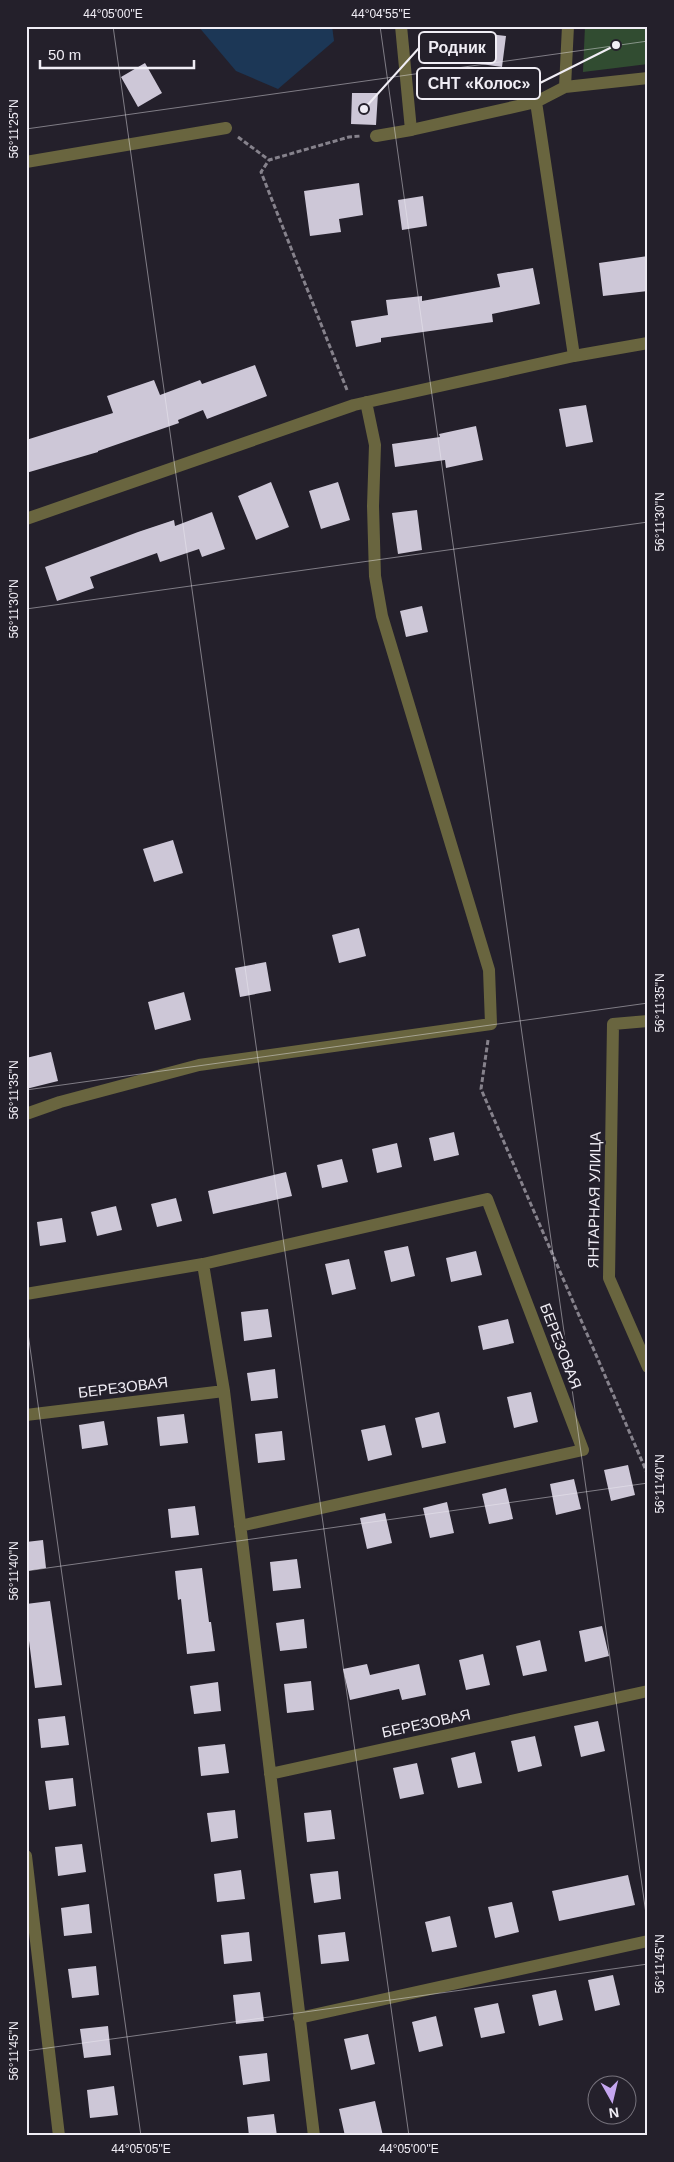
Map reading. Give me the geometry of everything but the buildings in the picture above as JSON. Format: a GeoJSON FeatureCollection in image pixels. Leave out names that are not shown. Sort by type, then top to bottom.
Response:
{"type":"FeatureCollection","features":[{"type":"Feature","properties":{"kind":"street"},"geometry":{"type":"LineString","coordinates":[[401,26],[411,130]]}},
{"type":"Feature","properties":{"kind":"street"},"geometry":{"type":"LineString","coordinates":[[565,87],[568,26]]}},
{"type":"Feature","properties":{"kind":"street"},"geometry":{"type":"LineString","coordinates":[[376,136],[536,102],[565,87],[648,78]]}},
{"type":"Feature","properties":{"kind":"street"},"geometry":{"type":"LineString","coordinates":[[536,102],[574,356]]}},
{"type":"Feature","properties":{"kind":"street"},"geometry":{"type":"LineString","coordinates":[[26,162],[226,128]]}},
{"type":"Feature","properties":{"kind":"street"},"geometry":{"type":"LineString","coordinates":[[26,520],[360,403],[574,356],[648,343]]}},
{"type":"Feature","properties":{"kind":"street"},"geometry":{"type":"LineString","coordinates":[[26,1114],[60,1102],[199,1065],[491,1024],[489,970],[382,616],[375,576],[373,506],[375,445],[360,403]]}},
{"type":"Feature","properties":{"kind":"street","name":"ЯНТАРНАЯ УЛИЦА"},"geometry":{"type":"LineString","coordinates":[[648,1021],[613,1024],[608,1278],[648,1367]]}},
{"type":"Feature","properties":{"kind":"street","name":"БЕРЕЗОВАЯ"},"geometry":{"type":"LineString","coordinates":[[26,1294],[203,1264],[487,1198],[583,1450],[240,1526]]}},
{"type":"Feature","properties":{"kind":"street"},"geometry":{"type":"LineString","coordinates":[[203,1264],[224,1391],[314,2136]]}},
{"type":"Feature","properties":{"kind":"street","name":"БЕРЕЗОВАЯ"},"geometry":{"type":"LineString","coordinates":[[26,1415],[224,1391]]}},
{"type":"Feature","properties":{"kind":"street","name":"БЕРЕЗОВАЯ"},"geometry":{"type":"LineString","coordinates":[[270,1774],[648,1691]]}},
{"type":"Feature","properties":{"kind":"street"},"geometry":{"type":"LineString","coordinates":[[26,1856],[58,2136]]}},
{"type":"Feature","properties":{"kind":"street"},"geometry":{"type":"LineString","coordinates":[[299,2018],[648,1941]]}},
{"type":"Feature","properties":{"kind":"path"},"geometry":{"type":"LineString","coordinates":[[226,128],[269,160]]}},
{"type":"Feature","properties":{"kind":"path"},"geometry":{"type":"LineString","coordinates":[[360,403],[261,172],[269,160],[349,137],[376,136]]}},
{"type":"Feature","properties":{"kind":"path"},"geometry":{"type":"LineString","coordinates":[[491,1024],[481,1089],[648,1475]]}},
{"type":"Feature","properties":{"kind":"green space"},"geometry":{"type":"Polygon","coordinates":[[[585,26],[648,26],[648,64],[583,72],[585,26]]]}},
{"type":"Feature","properties":{"kind":"water"},"geometry":{"type":"Polygon","coordinates":[[[198,26],[332,26],[334,41],[278,89],[236,71],[198,26]]]}},
{"type":"Feature","properties":{"kind":"place","name":"СНТ «Колос»"},"geometry":{"type":"Point","coordinates":[616,45]}},
{"type":"Feature","properties":{"kind":"place","name":"Родник"},"geometry":{"type":"Point","coordinates":[364,109]}}]}
